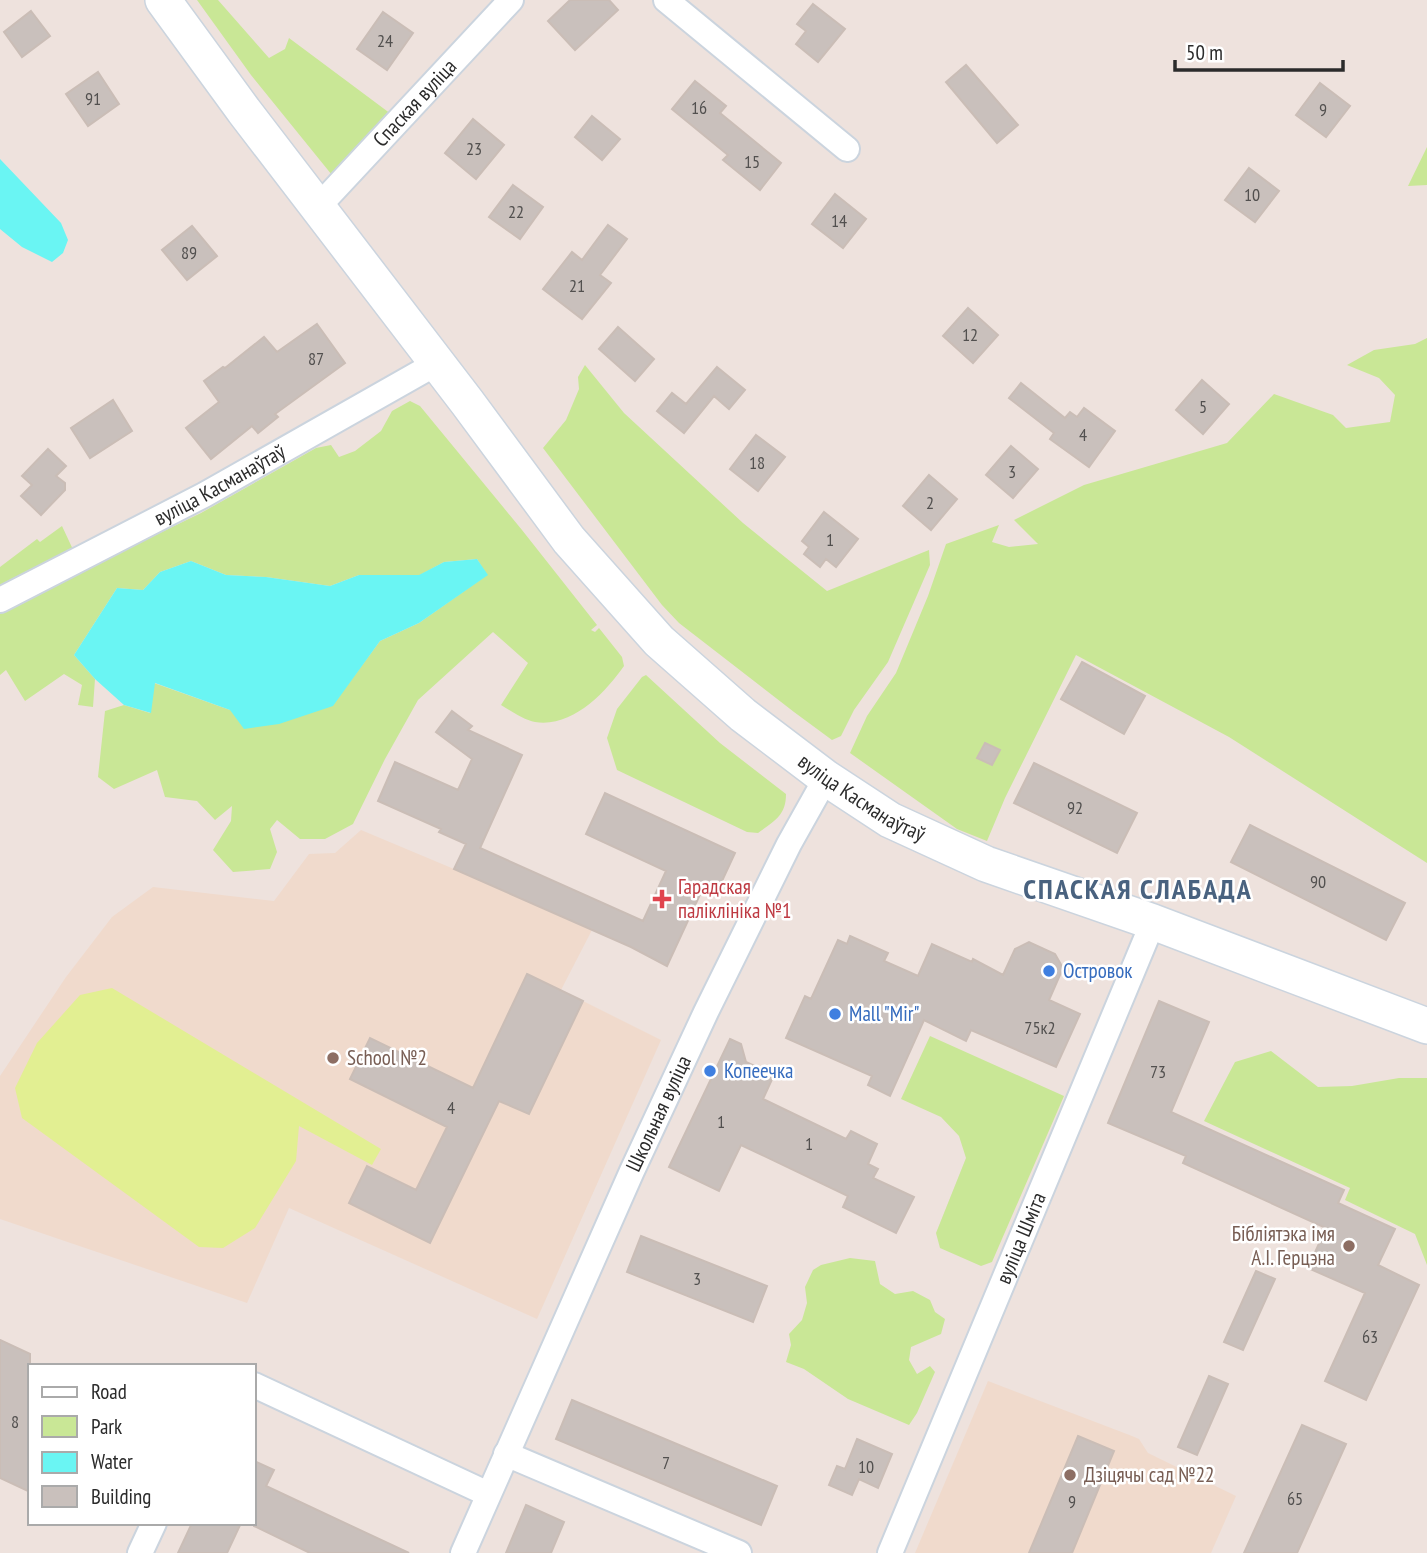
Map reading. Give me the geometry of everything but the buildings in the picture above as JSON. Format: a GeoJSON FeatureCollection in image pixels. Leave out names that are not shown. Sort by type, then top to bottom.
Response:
{"type":"FeatureCollection","features":[{"type":"Feature","properties":{"kind":"main road","name":"вуліца Касманаўтаў"},"geometry":{"type":"LineString","coordinates":[[163,0],[569,540],[659,641],[743,715],[826,778],[890,820],[986,864],[1153,922],[1427,1026]]}},
{"type":"Feature","properties":{"kind":"street","name":"Спаская вуліца"},"geometry":{"type":"LineString","coordinates":[[318,207],[511,0]]}},
{"type":"Feature","properties":{"kind":"street"},"geometry":{"type":"LineString","coordinates":[[666,0],[847,149]]}},
{"type":"Feature","properties":{"kind":"street","name":"вуліца Касманаўтаў"},"geometry":{"type":"LineString","coordinates":[[0,600],[204,495],[437,363]]}},
{"type":"Feature","properties":{"kind":"street","name":"Школьная вуліца"},"geometry":{"type":"LineString","coordinates":[[463,1553],[632,1171],[706,1012],[789,844],[826,778]]}},
{"type":"Feature","properties":{"kind":"street","name":"вуліца Шміта"},"geometry":{"type":"LineString","coordinates":[[890,1553],[1153,922]]}},
{"type":"Feature","properties":{"kind":"street"},"geometry":{"type":"LineString","coordinates":[[256,1386],[488,1494]]}},
{"type":"Feature","properties":{"kind":"street"},"geometry":{"type":"LineString","coordinates":[[506,1454],[739,1553]]}},
{"type":"Feature","properties":{"kind":"street"},"geometry":{"type":"LineString","coordinates":[[140,1553],[153,1525]]}},
{"type":"Feature","properties":{"kind":"shaded area","name":"School №2"},"geometry":{"type":"Polygon","coordinates":[[[361,830],[592,930],[561,990],[661,1040],[537,1319],[289,1208],[247,1303],[0,1219],[0,1076],[66,977],[112,917],[153,887],[274,901],[309,854],[335,853],[361,830]]]}},
{"type":"Feature","properties":{"kind":"shaded area","name":"Дзіцячы сад №22"},"geometry":{"type":"Polygon","coordinates":[[[988,1381],[1139,1439],[1148,1453],[1236,1496],[1211,1553],[915,1553],[988,1381]]]}},
{"type":"Feature","properties":{"kind":"green space"},"geometry":{"type":"Polygon","coordinates":[[[197,0],[218,0],[269,58],[285,49],[289,38],[395,117],[336,180],[251,75],[197,0]]]}},
{"type":"Feature","properties":{"kind":"green space"},"geometry":{"type":"Polygon","coordinates":[[[1427,147],[1427,185],[1408,186],[1427,147]]]}},
{"type":"Feature","properties":{"kind":"green space"},"geometry":{"type":"Polygon","coordinates":[[[1427,338],[1427,863],[1229,737],[1076,655],[1005,798],[987,841],[957,829],[850,753],[867,716],[896,673],[946,544],[999,525],[992,542],[1009,547],[1038,544],[1014,520],[1084,485],[1227,443],[1274,394],[1333,415],[1346,428],[1390,422],[1395,395],[1379,378],[1347,365],[1374,350],[1415,344],[1427,338]]]}},
{"type":"Feature","properties":{"kind":"green space"},"geometry":{"type":"Polygon","coordinates":[[[585,365],[624,413],[743,523],[827,591],[929,550],[930,565],[888,662],[854,710],[841,736],[832,740],[679,623],[662,605],[543,448],[566,420],[579,389],[578,377],[585,365]]]}},
{"type":"Feature","properties":{"kind":"green space"},"geometry":{"type":"Polygon","coordinates":[[[410,401],[420,406],[522,530],[597,625],[591,630],[595,632],[599,628],[622,657],[624,666],[597,697],[574,714],[562,720],[531,721],[501,705],[528,663],[493,632],[418,700],[353,824],[325,839],[300,839],[277,820],[270,829],[277,852],[270,869],[233,872],[213,850],[231,821],[232,806],[215,820],[197,801],[165,797],[157,770],[114,789],[98,777],[105,711],[124,705],[150,713],[154,683],[230,710],[332,706],[380,641],[419,623],[487,575],[477,559],[444,562],[420,575],[359,575],[330,586],[266,577],[226,575],[191,561],[160,572],[143,590],[117,588],[74,655],[95,679],[93,707],[78,705],[82,685],[64,674],[25,701],[6,670],[0,675],[0,567],[37,539],[40,542],[62,526],[76,556],[102,561],[201,513],[316,448],[331,445],[339,457],[355,451],[381,431],[392,411],[410,401]]]}},
{"type":"Feature","properties":{"kind":"green space"},"geometry":{"type":"Polygon","coordinates":[[[646,675],[720,743],[786,794],[784,808],[774,821],[758,833],[747,832],[617,770],[607,738],[617,709],[646,675]]]}},
{"type":"Feature","properties":{"kind":"green space"},"geometry":{"type":"Polygon","coordinates":[[[112,988],[381,1149],[372,1165],[299,1126],[296,1161],[255,1228],[223,1248],[199,1247],[22,1118],[15,1088],[37,1043],[80,995],[112,988]]]}},
{"type":"Feature","properties":{"kind":"green space"},"geometry":{"type":"Polygon","coordinates":[[[930,1036],[1064,1096],[992,1262],[981,1266],[940,1248],[936,1233],[966,1158],[959,1136],[941,1117],[901,1099],[930,1036]]]}},
{"type":"Feature","properties":{"kind":"green space"},"geometry":{"type":"Polygon","coordinates":[[[1271,1051],[1318,1087],[1352,1086],[1399,1078],[1427,1078],[1427,1265],[1415,1234],[1345,1200],[1350,1188],[1204,1121],[1235,1062],[1271,1051]]]}},
{"type":"Feature","properties":{"kind":"green space"},"geometry":{"type":"Polygon","coordinates":[[[850,1258],[875,1261],[880,1284],[895,1294],[913,1291],[930,1300],[935,1312],[945,1319],[941,1334],[911,1347],[909,1360],[917,1374],[930,1366],[935,1372],[909,1425],[848,1399],[804,1369],[786,1362],[791,1345],[789,1334],[802,1320],[807,1303],[805,1287],[813,1270],[821,1265],[850,1258]]]}},
{"type":"Feature","properties":{"kind":"water"},"geometry":{"type":"Polygon","coordinates":[[[0,159],[61,223],[68,240],[63,253],[52,262],[22,247],[0,229],[0,159]]]}},
{"type":"Feature","properties":{"kind":"water"},"geometry":{"type":"Polygon","coordinates":[[[477,559],[488,575],[419,623],[380,641],[333,706],[279,724],[244,729],[230,710],[155,683],[151,713],[124,705],[95,679],[74,655],[117,588],[143,590],[160,572],[191,561],[226,575],[266,577],[330,586],[359,575],[419,575],[444,562],[477,559]]]}},
{"type":"Feature","properties":{"kind":"place","name":"Гарадская паліклініка №1"},"geometry":{"type":"Point","coordinates":[662,899]}},
{"type":"Feature","properties":{"kind":"place","name":"Островок"},"geometry":{"type":"Point","coordinates":[1049,971]}},
{"type":"Feature","properties":{"kind":"place","name":"Mall \"Mir\""},"geometry":{"type":"Point","coordinates":[835,1014]}},
{"type":"Feature","properties":{"kind":"place","name":"School №2"},"geometry":{"type":"Point","coordinates":[333,1058]}},
{"type":"Feature","properties":{"kind":"place","name":"Копеечка"},"geometry":{"type":"Point","coordinates":[710,1071]}},
{"type":"Feature","properties":{"kind":"place","name":"Бібліятэка імя А.І. Герцэна"},"geometry":{"type":"Point","coordinates":[1349,1246]}},
{"type":"Feature","properties":{"kind":"place","name":"Дзіцячы сад №22"},"geometry":{"type":"Point","coordinates":[1070,1475]}},
{"type":"Feature","properties":{"kind":"district","name":"СПАСКАЯ СЛАБАДА"},"geometry":{"type":"Point","coordinates":[1138,889]}}]}
